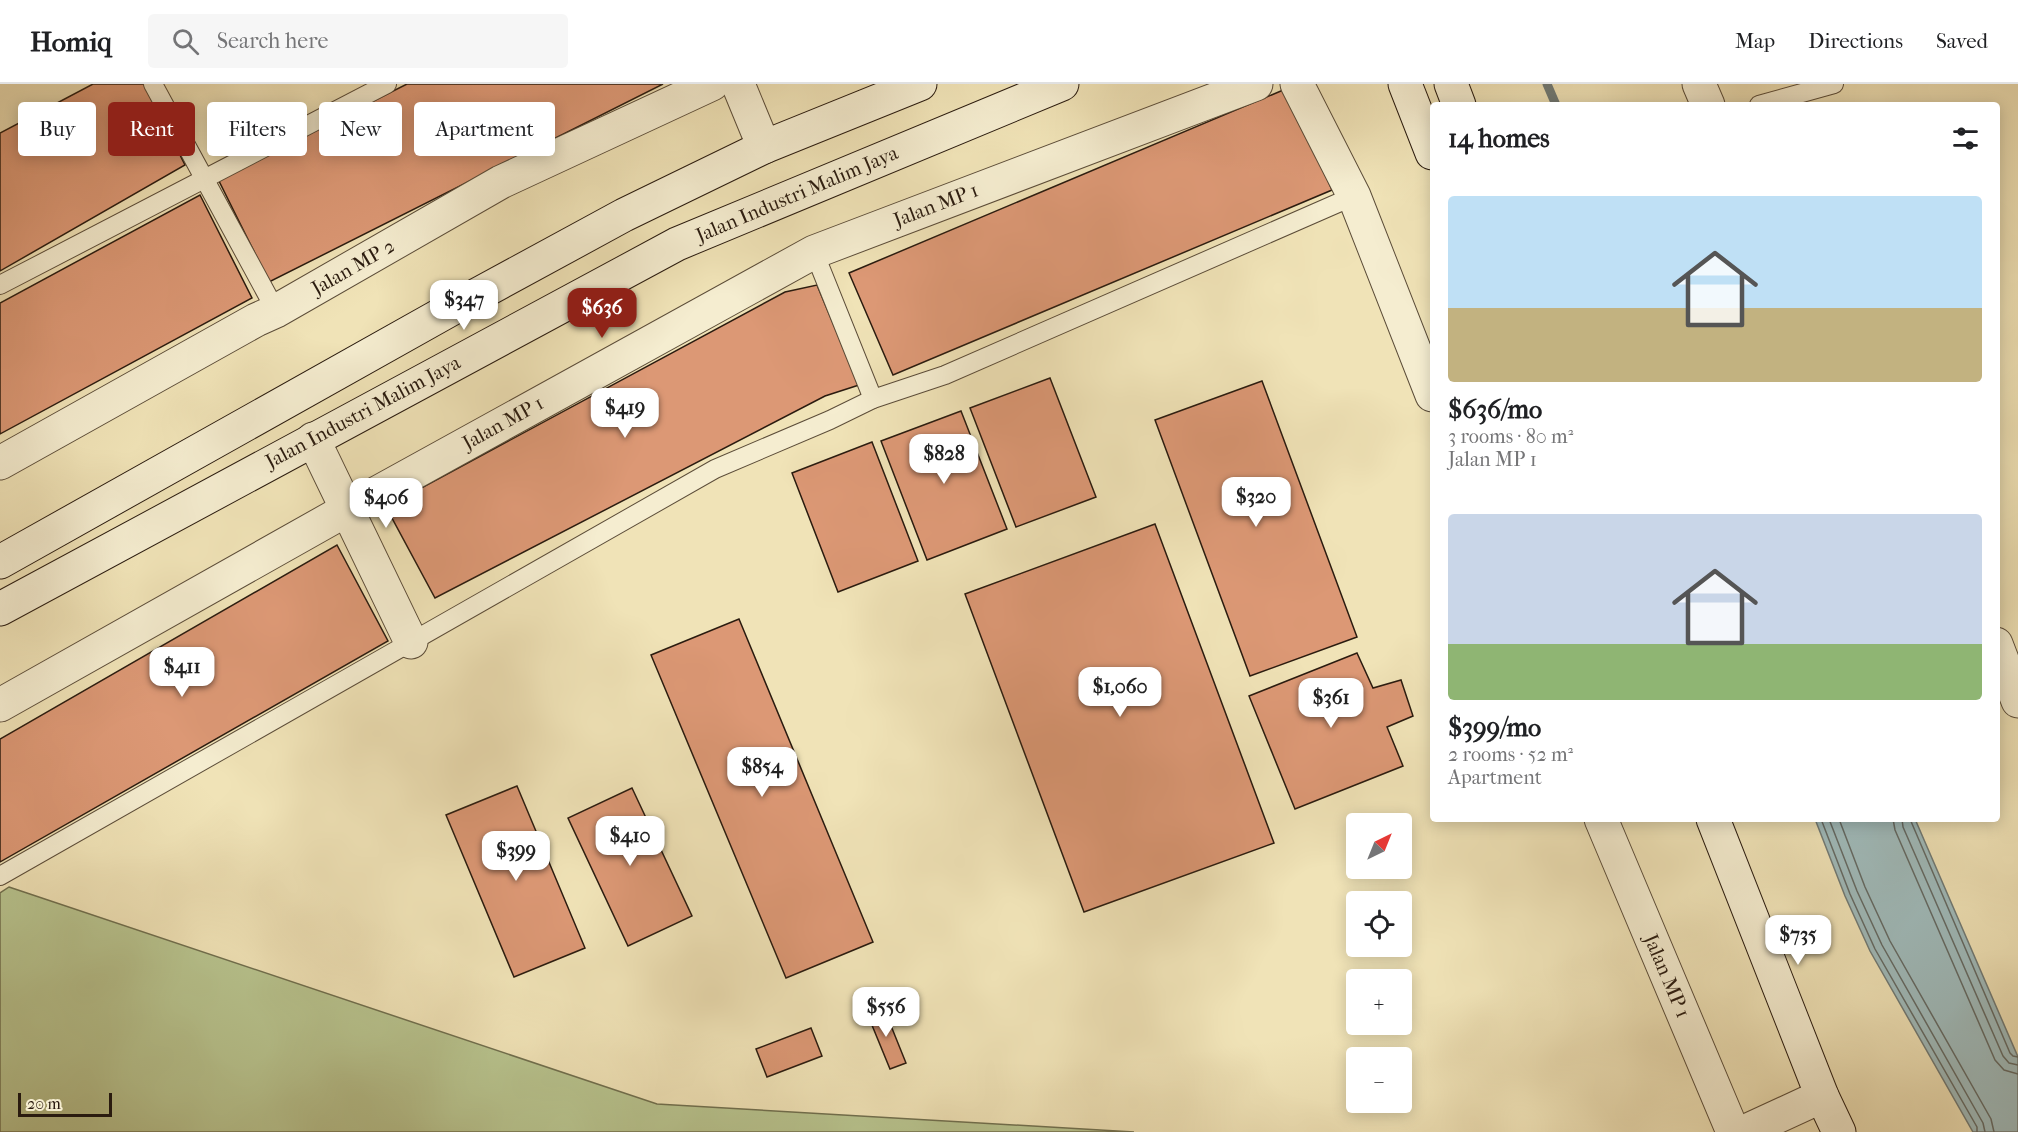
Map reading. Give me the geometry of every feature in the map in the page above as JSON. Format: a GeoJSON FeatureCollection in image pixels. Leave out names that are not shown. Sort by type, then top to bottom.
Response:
{"type":"FeatureCollection","features":[{"type":"Feature","properties":{"kind":"street","name":"Jalan MP 2"},"geometry":{"type":"LineString","coordinates":[[0,463],[276,311],[501,182],[712,84]]}},
{"type":"Feature","properties":{"kind":"street"},"geometry":{"type":"LineString","coordinates":[[738,84],[764,147]]}},
{"type":"Feature","properties":{"kind":"street"},"geometry":{"type":"LineString","coordinates":[[0,562],[523,269],[624,215],[764,147],[920,84]]}},
{"type":"Feature","properties":{"kind":"street","name":"Jalan Industri Malim Jaya"},"geometry":{"type":"LineString","coordinates":[[0,609],[677,244],[1062,84]]}},
{"type":"Feature","properties":{"kind":"street","name":"Jalan MP 1"},"geometry":{"type":"LineString","coordinates":[[0,705],[348,509],[814,252],[1256,84]]}},
{"type":"Feature","properties":{"kind":"street"},"geometry":{"type":"LineString","coordinates":[[1297,84],[1354,196],[1430,390]]}},
{"type":"Feature","properties":{"kind":"street"},"geometry":{"type":"LineString","coordinates":[[1394,84],[1410,96],[1430,148]]}},
{"type":"Feature","properties":{"kind":"street"},"geometry":{"type":"LineString","coordinates":[[1451,84],[1458,102]]}},
{"type":"Feature","properties":{"kind":"street"},"geometry":{"type":"LineString","coordinates":[[1699,84],[1707,102]]}},
{"type":"Feature","properties":{"kind":"street"},"geometry":{"type":"LineString","coordinates":[[313,439],[411,642]]}},
{"type":"Feature","properties":{"kind":"street"},"geometry":{"type":"LineString","coordinates":[[2000,654],[2018,701]]}},
{"type":"Feature","properties":{"kind":"street","name":"Jalan MP 1"},"geometry":{"type":"LineString","coordinates":[[1602,822],[1733,1132]]}},
{"type":"Feature","properties":{"kind":"street"},"geometry":{"type":"LineString","coordinates":[[1714,822],[1822,1096],[1839,1132]]}},
{"type":"Feature","properties":{"kind":"street"},"geometry":{"type":"LineString","coordinates":[[1744,1132],[1822,1096]]}},
{"type":"Feature","properties":{"kind":"lane"},"geometry":{"type":"LineString","coordinates":[[153,84],[276,311]]}},
{"type":"Feature","properties":{"kind":"lane"},"geometry":{"type":"LineString","coordinates":[[0,285],[387,84]]}},
{"type":"Feature","properties":{"kind":"lane"},"geometry":{"type":"LineString","coordinates":[[1770,102],[1834,84]]}},
{"type":"Feature","properties":{"kind":"lane"},"geometry":{"type":"LineString","coordinates":[[0,876],[715,469],[873,399],[945,375],[1354,196]]}},
{"type":"Feature","properties":{"kind":"lane"},"geometry":{"type":"LineString","coordinates":[[814,252],[873,399]]}},
{"type":"Feature","properties":{"kind":"green space"},"geometry":{"type":"Polygon","coordinates":[[[9,887],[657,1104],[1134,1132],[0,1132],[0,893],[9,887]]]}},
{"type":"Feature","properties":{"kind":"water"},"geometry":{"type":"Polygon","coordinates":[[[1816,822],[1916,822],[2018,1057],[2018,1132],[1973,1132],[1870,951],[1845,896],[1816,822]]]}},
{"type":"Feature","properties":{"kind":"building"},"geometry":{"type":"Polygon","coordinates":[[[93,84],[144,84],[153,102],[108,102],[108,156],[180,156],[185,165],[0,271],[0,133],[18,124],[18,156],[96,156],[96,102],[59,102],[93,84]]]}},
{"type":"Feature","properties":{"kind":"building"},"geometry":{"type":"Polygon","coordinates":[[[407,84],[663,84],[555,138],[555,102],[414,102],[414,156],[520,156],[269,282],[218,179],[264,156],[307,156],[307,134],[319,128],[319,156],[402,156],[402,102],[371,102],[407,84]]]}},
{"type":"Feature","properties":{"kind":"building"},"geometry":{"type":"Polygon","coordinates":[[[1288,88],[1332,190],[893,375],[849,273],[1288,88]]]}},
{"type":"Feature","properties":{"kind":"building"},"geometry":{"type":"Polygon","coordinates":[[[200,195],[252,298],[0,434],[0,303],[200,195]]]}},
{"type":"Feature","properties":{"kind":"building"},"geometry":{"type":"Polygon","coordinates":[[[817,285],[859,385],[825,396],[435,598],[386,507],[785,292],[817,285]]]}},
{"type":"Feature","properties":{"kind":"building"},"geometry":{"type":"Polygon","coordinates":[[[1050,378],[1096,497],[1016,527],[970,408],[1050,378]]]}},
{"type":"Feature","properties":{"kind":"building"},"geometry":{"type":"Polygon","coordinates":[[[1262,381],[1357,637],[1250,676],[1155,420],[1262,381]]]}},
{"type":"Feature","properties":{"kind":"building"},"geometry":{"type":"Polygon","coordinates":[[[961,411],[1007,529],[927,560],[881,441],[961,411]]]}},
{"type":"Feature","properties":{"kind":"building"},"geometry":{"type":"Polygon","coordinates":[[[872,442],[918,561],[838,592],[792,473],[872,442]]]}},
{"type":"Feature","properties":{"kind":"building"},"geometry":{"type":"Polygon","coordinates":[[[1155,524],[1274,843],[1084,912],[965,594],[1155,524]]]}},
{"type":"Feature","properties":{"kind":"building"},"geometry":{"type":"Polygon","coordinates":[[[337,545],[388,641],[0,862],[0,739],[337,545]]]}},
{"type":"Feature","properties":{"kind":"building"},"geometry":{"type":"Polygon","coordinates":[[[739,619],[873,942],[786,978],[651,655],[739,619]]]}},
{"type":"Feature","properties":{"kind":"building"},"geometry":{"type":"Polygon","coordinates":[[[1357,653],[1373,688],[1401,680],[1413,716],[1387,727],[1403,766],[1295,809],[1249,696],[1357,653]]]}},
{"type":"Feature","properties":{"kind":"building"},"geometry":{"type":"Polygon","coordinates":[[[517,786],[585,948],[514,977],[446,815],[517,786]]]}},
{"type":"Feature","properties":{"kind":"building"},"geometry":{"type":"Polygon","coordinates":[[[632,788],[692,916],[628,946],[568,818],[632,788]]]}},
{"type":"Feature","properties":{"kind":"building"},"geometry":{"type":"Polygon","coordinates":[[[883,1006],[906,1063],[890,1069],[867,1013],[883,1006]]]}},
{"type":"Feature","properties":{"kind":"building"},"geometry":{"type":"Polygon","coordinates":[[[811,1028],[822,1056],[767,1077],[756,1049],[811,1028]]]}},
{"type":"Feature","properties":{"kind":"waterway"},"geometry":{"type":"LineString","coordinates":[[1547,84],[1555,102]]}}]}
